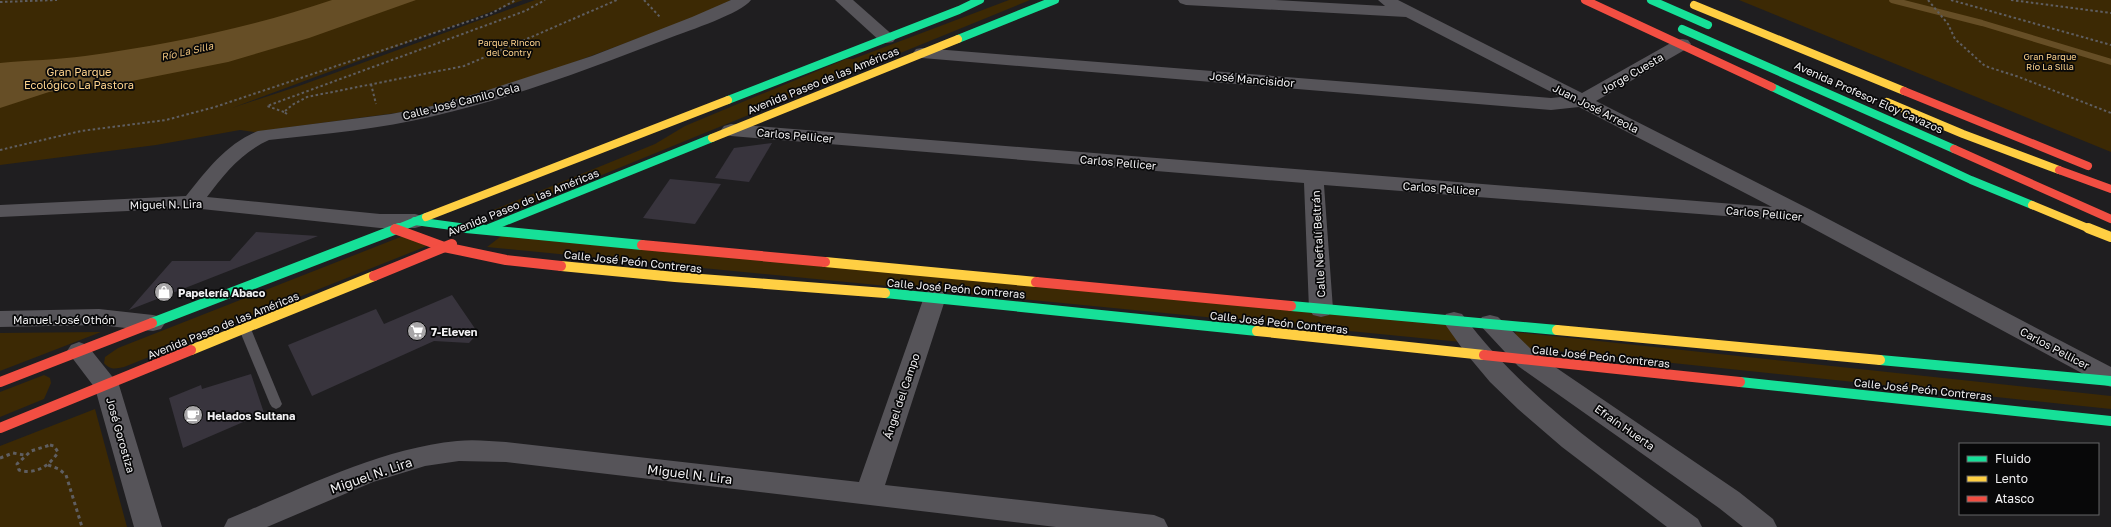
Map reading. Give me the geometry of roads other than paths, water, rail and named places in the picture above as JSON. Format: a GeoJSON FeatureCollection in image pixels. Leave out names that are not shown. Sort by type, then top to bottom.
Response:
{"type":"FeatureCollection","features":[{"type":"Feature","properties":{"kind":"main road","name":"Avenida Paseo de las Américas"},"geometry":{"type":"LineString","coordinates":[[415,220],[887,38],[980,0]]}},
{"type":"Feature","properties":{"kind":"main road","name":"Avenida Paseo de las Américas"},"geometry":{"type":"LineString","coordinates":[[0,428],[922,52],[1055,0]]}},
{"type":"Feature","properties":{"kind":"main road"},"geometry":{"type":"LineString","coordinates":[[1585,0],[1971,180],[2111,237]]}},
{"type":"Feature","properties":{"kind":"main road"},"geometry":{"type":"LineString","coordinates":[[1651,0],[1715,28]]}},
{"type":"Feature","properties":{"kind":"main road","name":"Avenida Profesor Eloy Cavazos"},"geometry":{"type":"LineString","coordinates":[[1682,0],[2096,170]]}},
{"type":"Feature","properties":{"kind":"main road"},"geometry":{"type":"LineString","coordinates":[[1745,16],[1823,57]]}},
{"type":"Feature","properties":{"kind":"main road","name":"Avenida Profesor Eloy Cavazos"},"geometry":{"type":"LineString","coordinates":[[1671,24],[1808,83],[2111,219]]}},
{"type":"Feature","properties":{"kind":"main road"},"geometry":{"type":"LineString","coordinates":[[1808,83],[1951,165],[1971,180]]}},
{"type":"Feature","properties":{"kind":"main road"},"geometry":{"type":"LineString","coordinates":[[1878,98],[1963,134],[2111,189]]}},
{"type":"Feature","properties":{"kind":"main road","name":"Calle José Peón Contreras"},"geometry":{"type":"LineString","coordinates":[[415,220],[485,230],[1321,309],[2111,380]]}},
{"type":"Feature","properties":{"kind":"main road"},"geometry":{"type":"LineString","coordinates":[[0,382],[153,323],[387,225]]}},
{"type":"Feature","properties":{"kind":"main road","name":"Calle José Peón Contreras"},"geometry":{"type":"LineString","coordinates":[[387,225],[444,247],[506,260],[675,277],[934,297],[1480,356],[2111,421]]}},
{"type":"Feature","properties":{"kind":"street","name":"Calle José Camilo Cela"},"geometry":{"type":"LineString","coordinates":[[192,202],[228,158],[250,140],[265,135],[403,117],[432,111],[517,88],[622,51],[721,12],[743,0]]}},
{"type":"Feature","properties":{"kind":"street"},"geometry":{"type":"LineString","coordinates":[[843,0],[887,38]]}},
{"type":"Feature","properties":{"kind":"street"},"geometry":{"type":"LineString","coordinates":[[1186,0],[1411,13]]}},
{"type":"Feature","properties":{"kind":"street","name":"Juan José Arreola"},"geometry":{"type":"LineString","coordinates":[[1386,0],[1806,216]]}},
{"type":"Feature","properties":{"kind":"street","name":"Jorge Cuesta"},"geometry":{"type":"LineString","coordinates":[[1582,101],[1682,44]]}},
{"type":"Feature","properties":{"kind":"street","name":"José Mancisidor"},"geometry":{"type":"LineString","coordinates":[[922,52],[1551,104],[1582,101]]}},
{"type":"Feature","properties":{"kind":"street","name":"Carlos Pellicer"},"geometry":{"type":"LineString","coordinates":[[731,130],[1314,178],[1806,216],[2111,380]]}},
{"type":"Feature","properties":{"kind":"street","name":"Calle Neftalí Beltrán"},"geometry":{"type":"LineString","coordinates":[[1314,178],[1321,309]]}},
{"type":"Feature","properties":{"kind":"street","name":"Miguel N. Lira"},"geometry":{"type":"LineString","coordinates":[[0,210],[192,202],[387,225],[415,220]]}},
{"type":"Feature","properties":{"kind":"street","name":"Ángel del Campo"},"geometry":{"type":"LineString","coordinates":[[868,495],[934,297]]}},
{"type":"Feature","properties":{"kind":"street","name":"Manuel José Othón"},"geometry":{"type":"LineString","coordinates":[[0,319],[99,317],[153,323]]}},
{"type":"Feature","properties":{"kind":"street"},"geometry":{"type":"LineString","coordinates":[[1454,320],[1480,356],[1506,383],[1563,432],[1688,527]]}},
{"type":"Feature","properties":{"kind":"street","name":"Efraín Huerta"},"geometry":{"type":"LineString","coordinates":[[1490,323],[1527,360],[1717,492],[1763,527]]}},
{"type":"Feature","properties":{"kind":"street","name":"José Gorostiza"},"geometry":{"type":"LineString","coordinates":[[79,351],[107,385],[148,527]]}},
{"type":"Feature","properties":{"kind":"street","name":"Miguel N. Lira"},"geometry":{"type":"LineString","coordinates":[[238,527],[365,474],[425,456],[460,452],[506,452],[1154,527]]}},
{"type":"Feature","properties":{"kind":"lane"},"geometry":{"type":"LineString","coordinates":[[245,329],[276,404]]}},
{"type":"Feature","properties":{"kind":"water","name":"Río La Silla"},"geometry":{"type":"Polygon","coordinates":[[[332,0],[416,0],[309,38],[228,62],[127,82],[49,92],[0,108],[0,63],[116,52],[179,41],[272,19],[332,0]]]}},
{"type":"Feature","properties":{"kind":"waterway"},"geometry":{"type":"LineString","coordinates":[[1892,0],[1982,23],[2111,62]]}},
{"type":"Feature","properties":{"kind":"place","name":"Papelería Abaco"},"geometry":{"type":"Point","coordinates":[164,292]}},
{"type":"Feature","properties":{"kind":"place","name":"7-Eleven"},"geometry":{"type":"Point","coordinates":[417,331]}},
{"type":"Feature","properties":{"kind":"place","name":"Helados Sultana"},"geometry":{"type":"Point","coordinates":[193,415]}},
{"type":"Feature","properties":{"kind":"park label","name":"Parque Rincon del Contry"},"geometry":{"type":"Point","coordinates":[509,48]}},
{"type":"Feature","properties":{"kind":"park label","name":"Gran Parque Río La Silla"},"geometry":{"type":"Point","coordinates":[2050,62]}},
{"type":"Feature","properties":{"kind":"park label","name":"Gran Parque Ecológico La Pastora"},"geometry":{"type":"Point","coordinates":[79,77]}}]}
